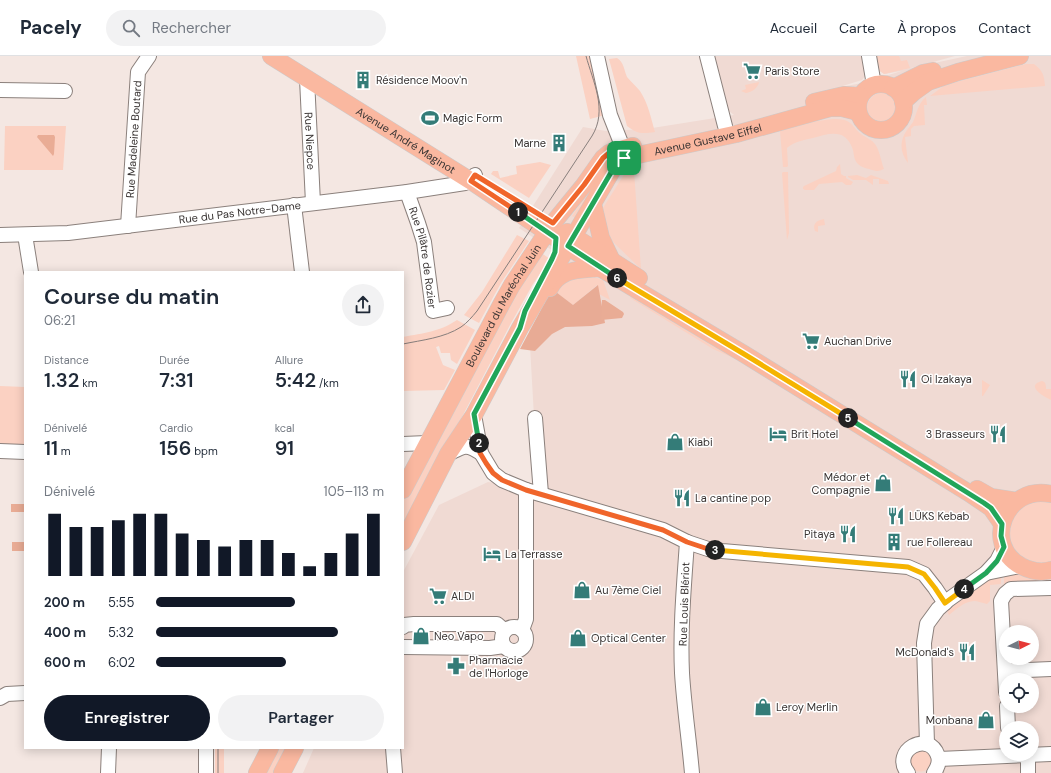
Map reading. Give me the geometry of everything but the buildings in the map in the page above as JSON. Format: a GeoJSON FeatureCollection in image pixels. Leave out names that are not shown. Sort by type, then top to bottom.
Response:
{"type":"FeatureCollection","features":[{"type":"Feature","properties":{"kind":"main road"},"geometry":{"type":"LineString","coordinates":[[893,88],[923,73],[985,56]]}},
{"type":"Feature","properties":{"kind":"main road"},"geometry":{"type":"LineString","coordinates":[[903,102],[928,82],[958,72],[1020,56]]}},
{"type":"Feature","properties":{"kind":"main road","name":"Avenue André Maginot"},"geometry":{"type":"LineString","coordinates":[[283,58],[307,79],[473,178]]}},
{"type":"Feature","properties":{"kind":"main road","name":"Avenue André Maginot"},"geometry":{"type":"LineString","coordinates":[[283,58],[473,178],[523,216],[560,234],[744,354],[969,493],[991,508],[1002,524]]}},
{"type":"Feature","properties":{"kind":"main road"},"geometry":{"type":"LineString","coordinates":[[880,84],[893,88],[901,96],[903,102],[904,109],[899,122],[894,127],[888,129],[876,130],[870,128],[861,119],[859,104],[864,91],[874,85],[880,84]]}},
{"type":"Feature","properties":{"kind":"main road","name":"Avenue Gustave Eiffel"},"geometry":{"type":"LineString","coordinates":[[624,153],[834,97],[844,95],[859,104]]}},
{"type":"Feature","properties":{"kind":"main road","name":"Avenue Gustave Eiffel"},"geometry":{"type":"LineString","coordinates":[[560,234],[584,185],[603,158],[609,153],[624,153],[736,134],[830,108],[842,108],[859,104]]}},
{"type":"Feature","properties":{"kind":"main road"},"geometry":{"type":"LineString","coordinates":[[560,234],[592,204],[624,153]]}},
{"type":"Feature","properties":{"kind":"main road"},"geometry":{"type":"LineString","coordinates":[[592,204],[606,264]]}},
{"type":"Feature","properties":{"kind":"main road","name":"Boulevard du Maréchal Juin"},"geometry":{"type":"LineString","coordinates":[[404,540],[448,454],[474,414],[520,328],[525,311],[555,252],[560,234]]}},
{"type":"Feature","properties":{"kind":"main road","name":"Boulevard du Maréchal Juin"},"geometry":{"type":"LineString","coordinates":[[404,488],[512,285],[560,234]]}},
{"type":"Feature","properties":{"kind":"main road","name":"Avenue André Maginot"},"geometry":{"type":"LineString","coordinates":[[606,264],[671,300],[985,494],[991,497],[1017,501]]}},
{"type":"Feature","properties":{"kind":"main road","name":"Boulevard du Maréchal Juin"},"geometry":{"type":"LineString","coordinates":[[520,328],[531,317],[554,282],[566,273],[606,264]]}},
{"type":"Feature","properties":{"kind":"main road"},"geometry":{"type":"LineString","coordinates":[[1051,494],[1038,493],[1027,495],[1017,501],[1008,511],[1002,524],[1001,536],[1004,547],[1010,557],[1020,566],[1036,572],[1047,572],[1051,570]]}},
{"type":"Feature","properties":{"kind":"main road"},"geometry":{"type":"LineString","coordinates":[[257,773],[269,749]]}},
{"type":"Feature","properties":{"kind":"main road"},"geometry":{"type":"LineString","coordinates":[[282,773],[294,749]]}},
{"type":"Feature","properties":{"kind":"street","name":"Rue Madeleine Boutard"},"geometry":{"type":"LineString","coordinates":[[128,226],[138,72],[149,56]]}},
{"type":"Feature","properties":{"kind":"street"},"geometry":{"type":"LineString","coordinates":[[597,56],[610,115],[624,153]]}},
{"type":"Feature","properties":{"kind":"street"},"geometry":{"type":"LineString","coordinates":[[707,56],[725,126]]}},
{"type":"Feature","properties":{"kind":"street"},"geometry":{"type":"LineString","coordinates":[[869,56],[874,85]]}},
{"type":"Feature","properties":{"kind":"street","name":"Rue Niepce"},"geometry":{"type":"LineString","coordinates":[[307,79],[313,203]]}},
{"type":"Feature","properties":{"kind":"street"},"geometry":{"type":"LineString","coordinates":[[0,90],[65,91]]}},
{"type":"Feature","properties":{"kind":"street","name":"Rue du Pas Notre-Dame"},"geometry":{"type":"LineString","coordinates":[[0,235],[66,233],[128,226],[407,192],[454,185],[473,178]]}},
{"type":"Feature","properties":{"kind":"street","name":"Rue Pilâtre de Rozier"},"geometry":{"type":"LineString","coordinates":[[407,192],[424,242],[433,311],[447,308]]}},
{"type":"Feature","properties":{"kind":"street"},"geometry":{"type":"LineString","coordinates":[[294,205],[302,271]]}},
{"type":"Feature","properties":{"kind":"street"},"geometry":{"type":"LineString","coordinates":[[26,235],[31,271]]}},
{"type":"Feature","properties":{"kind":"street"},"geometry":{"type":"LineString","coordinates":[[474,414],[480,453]]}},
{"type":"Feature","properties":{"kind":"street"},"geometry":{"type":"LineString","coordinates":[[535,418],[541,494]]}},
{"type":"Feature","properties":{"kind":"street"},"geometry":{"type":"LineString","coordinates":[[404,444],[427,444]]}},
{"type":"Feature","properties":{"kind":"street"},"geometry":{"type":"LineString","coordinates":[[448,454],[463,446],[470,446],[480,453],[493,473],[502,480],[526,490],[663,530],[687,542],[708,549],[908,567],[924,574],[945,603]]}},
{"type":"Feature","properties":{"kind":"street"},"geometry":{"type":"LineString","coordinates":[[0,451],[24,452]]}},
{"type":"Feature","properties":{"kind":"street"},"geometry":{"type":"LineString","coordinates":[[522,630],[526,619],[526,490]]}},
{"type":"Feature","properties":{"kind":"street","name":"Rue Louis Blériot"},"geometry":{"type":"LineString","coordinates":[[687,542],[682,614],[682,671],[684,710],[692,773]]}},
{"type":"Feature","properties":{"kind":"street"},"geometry":{"type":"LineString","coordinates":[[934,773],[938,765],[934,752],[924,643],[927,624],[938,609],[986,573],[997,561],[1004,547]]}},
{"type":"Feature","properties":{"kind":"street"},"geometry":{"type":"LineString","coordinates":[[986,573],[1020,566]]}},
{"type":"Feature","properties":{"kind":"street"},"geometry":{"type":"LineString","coordinates":[[1005,673],[1001,601],[1005,594],[1011,589],[1051,588]]}},
{"type":"Feature","properties":{"kind":"street"},"geometry":{"type":"LineString","coordinates":[[404,626],[414,624],[497,624],[505,631]]}},
{"type":"Feature","properties":{"kind":"street"},"geometry":{"type":"LineString","coordinates":[[511,627],[522,630],[526,640],[523,648],[511,651],[504,646],[502,635],[505,631],[511,627]]}},
{"type":"Feature","properties":{"kind":"street"},"geometry":{"type":"LineString","coordinates":[[404,647],[490,648],[504,646]]}},
{"type":"Feature","properties":{"kind":"street"},"geometry":{"type":"LineString","coordinates":[[1005,670],[1051,669]]}},
{"type":"Feature","properties":{"kind":"street"},"geometry":{"type":"LineString","coordinates":[[0,698],[8,694],[24,694]]}},
{"type":"Feature","properties":{"kind":"street"},"geometry":{"type":"LineString","coordinates":[[908,773],[904,763],[904,757],[907,750],[916,744],[921,743],[934,752],[999,753]]}},
{"type":"Feature","properties":{"kind":"street"},"geometry":{"type":"LineString","coordinates":[[1039,749],[1051,747]]}},
{"type":"Feature","properties":{"kind":"street"},"geometry":{"type":"LineString","coordinates":[[108,773],[109,749]]}},
{"type":"Feature","properties":{"kind":"street"},"geometry":{"type":"LineString","coordinates":[[206,749],[206,773]]}},
{"type":"Feature","properties":{"kind":"street"},"geometry":{"type":"LineString","coordinates":[[393,749],[394,773]]}},
{"type":"Feature","properties":{"kind":"street"},"geometry":{"type":"LineString","coordinates":[[1039,752],[1051,754]]}},
{"type":"Feature","properties":{"kind":"street"},"geometry":{"type":"LineString","coordinates":[[1028,773],[1029,761]]}},
{"type":"Feature","properties":{"kind":"shaded area"},"geometry":{"type":"Polygon","coordinates":[[[576,56],[592,56],[605,115],[590,119],[576,56]]]}},
{"type":"Feature","properties":{"kind":"shaded area"},"geometry":{"type":"Polygon","coordinates":[[[715,56],[863,56],[866,75],[862,80],[836,88],[867,82],[901,71],[885,74],[879,71],[877,56],[955,56],[911,68],[967,56],[1051,56],[1051,773],[303,773],[314,749],[404,749],[404,570],[439,505],[488,482],[538,488],[529,328],[551,292],[573,275],[568,261],[519,228],[583,127],[606,131],[646,129],[734,115],[729,111],[715,56]]]}},
{"type":"Feature","properties":{"kind":"shaded area"},"geometry":{"type":"Polygon","coordinates":[[[877,56],[899,56],[901,61],[907,60],[910,68],[884,74],[879,69],[877,56]]]}},
{"type":"Feature","properties":{"kind":"shaded area"},"geometry":{"type":"Polygon","coordinates":[[[617,58],[622,64],[627,77],[643,96],[655,132],[640,133],[627,126],[609,59],[617,58]]]}},
{"type":"Feature","properties":{"kind":"shaded area"},"geometry":{"type":"Polygon","coordinates":[[[1026,64],[1034,64],[1041,71],[1045,86],[930,96],[945,85],[1026,64]]]}},
{"type":"Feature","properties":{"kind":"shaded area"},"geometry":{"type":"Polygon","coordinates":[[[759,82],[756,88],[750,92],[746,93],[741,91],[746,89],[745,85],[759,82]]]}},
{"type":"Feature","properties":{"kind":"shaded area"},"geometry":{"type":"Polygon","coordinates":[[[882,93],[893,97],[897,108],[893,119],[882,123],[871,119],[867,108],[871,97],[882,93]]]}},
{"type":"Feature","properties":{"kind":"shaded area"},"geometry":{"type":"Polygon","coordinates":[[[926,97],[927,105],[924,105],[925,125],[914,126],[911,129],[911,136],[905,137],[908,163],[902,151],[904,134],[913,122],[919,105],[926,97]]]}},
{"type":"Feature","properties":{"kind":"shaded area"},"geometry":{"type":"Polygon","coordinates":[[[833,119],[848,121],[862,135],[874,143],[877,147],[884,169],[875,171],[859,165],[855,159],[850,143],[842,135],[837,134],[802,140],[789,146],[787,148],[788,166],[783,167],[780,131],[810,122],[833,119]]]}},
{"type":"Feature","properties":{"kind":"shaded area"},"geometry":{"type":"Polygon","coordinates":[[[5,126],[66,126],[63,170],[4,170],[5,126]]]}},
{"type":"Feature","properties":{"kind":"shaded area"},"geometry":{"type":"Polygon","coordinates":[[[38,135],[54,135],[53,156],[37,137],[38,135]]]}},
{"type":"Feature","properties":{"kind":"shaded area"},"geometry":{"type":"Polygon","coordinates":[[[540,162],[551,165],[529,198],[491,174],[493,171],[498,171],[500,178],[517,174],[516,166],[540,162]]]}},
{"type":"Feature","properties":{"kind":"shaded area"},"geometry":{"type":"Polygon","coordinates":[[[840,164],[841,174],[853,182],[851,185],[846,185],[842,182],[819,184],[814,190],[803,189],[804,186],[836,171],[840,164]]]}},
{"type":"Feature","properties":{"kind":"shaded area"},"geometry":{"type":"Polygon","coordinates":[[[604,168],[577,219],[572,216],[604,168]]]}},
{"type":"Feature","properties":{"kind":"shaded area"},"geometry":{"type":"Polygon","coordinates":[[[634,171],[641,269],[612,241],[608,234],[602,214],[603,208],[625,173],[634,171]]]}},
{"type":"Feature","properties":{"kind":"shaded area"},"geometry":{"type":"Polygon","coordinates":[[[788,172],[789,233],[787,240],[782,173],[788,172]]]}},
{"type":"Feature","properties":{"kind":"shaded area"},"geometry":{"type":"Polygon","coordinates":[[[857,175],[866,178],[871,175],[888,181],[889,184],[879,184],[879,179],[873,179],[873,185],[866,180],[853,180],[848,177],[857,175]]]}},
{"type":"Feature","properties":{"kind":"shaded area"},"geometry":{"type":"Polygon","coordinates":[[[824,219],[825,225],[818,226],[818,232],[815,231],[815,224],[819,220],[824,219]]]}},
{"type":"Feature","properties":{"kind":"shaded area"},"geometry":{"type":"Polygon","coordinates":[[[517,235],[529,241],[501,283],[479,323],[464,315],[482,292],[517,235]]]}},
{"type":"Feature","properties":{"kind":"shaded area"},"geometry":{"type":"Polygon","coordinates":[[[540,252],[550,259],[533,284],[510,325],[404,528],[404,499],[445,421],[540,252]]]}},
{"type":"Feature","properties":{"kind":"shaded area"},"geometry":{"type":"Polygon","coordinates":[[[588,275],[603,280],[610,300],[599,294],[597,285],[573,305],[552,289],[563,280],[588,275]]]}},
{"type":"Feature","properties":{"kind":"shaded area"},"geometry":{"type":"Polygon","coordinates":[[[598,285],[605,323],[592,326],[565,327],[552,334],[535,351],[520,349],[552,289],[573,305],[598,285]]]}},
{"type":"Feature","properties":{"kind":"shaded area"},"geometry":{"type":"Polygon","coordinates":[[[632,294],[740,361],[713,349],[630,298],[632,294]]]}},
{"type":"Feature","properties":{"kind":"shaded area"},"geometry":{"type":"Polygon","coordinates":[[[602,300],[605,300],[623,312],[624,314],[622,318],[601,320],[602,300]]]}},
{"type":"Feature","properties":{"kind":"shaded area"},"geometry":{"type":"Polygon","coordinates":[[[457,320],[475,330],[457,364],[451,360],[450,353],[441,353],[439,346],[436,347],[443,365],[455,370],[444,390],[404,391],[404,337],[438,330],[457,320]]]}},
{"type":"Feature","properties":{"kind":"shaded area"},"geometry":{"type":"Polygon","coordinates":[[[982,380],[990,385],[983,396],[982,396],[982,380]]]}},
{"type":"Feature","properties":{"kind":"shaded area"},"geometry":{"type":"Polygon","coordinates":[[[1042,381],[1046,385],[1046,389],[1051,389],[1051,400],[1035,388],[1037,383],[1042,381]]]}},
{"type":"Feature","properties":{"kind":"shaded area"},"geometry":{"type":"Polygon","coordinates":[[[0,386],[24,387],[24,448],[0,448],[0,386]]]}},
{"type":"Feature","properties":{"kind":"shaded area"},"geometry":{"type":"Polygon","coordinates":[[[1033,501],[1051,503],[1051,562],[1041,565],[1021,559],[1009,542],[1010,521],[1023,505],[1033,501]]]}},
{"type":"Feature","properties":{"kind":"shaded area"},"geometry":{"type":"Polygon","coordinates":[[[11,504],[24,504],[24,512],[11,512],[11,504]]]}},
{"type":"Feature","properties":{"kind":"shaded area"},"geometry":{"type":"Polygon","coordinates":[[[12,542],[24,542],[24,551],[12,551],[12,542]]]}},
{"type":"Feature","properties":{"kind":"shaded area"},"geometry":{"type":"Polygon","coordinates":[[[1010,574],[1034,578],[1051,577],[1051,584],[1007,586],[1004,584],[1004,575],[1010,574]]]}},
{"type":"Feature","properties":{"kind":"shaded area"},"geometry":{"type":"Polygon","coordinates":[[[1001,576],[1001,584],[990,585],[990,601],[987,604],[976,601],[967,602],[949,615],[947,611],[987,581],[1001,576]]]}},
{"type":"Feature","properties":{"kind":"shaded area"},"geometry":{"type":"Polygon","coordinates":[[[215,749],[224,749],[224,773],[215,773],[215,749]]]}},
{"type":"Feature","properties":{"kind":"shaded area"},"geometry":{"type":"Polygon","coordinates":[[[274,749],[288,749],[276,773],[262,773],[274,749]]]}},
{"type":"Feature","properties":{"kind":"shaded area"},"geometry":{"type":"Polygon","coordinates":[[[915,750],[927,751],[931,757],[932,763],[926,770],[918,771],[911,768],[909,756],[915,750]]]}},
{"type":"Feature","properties":{"kind":"tram line"},"geometry":{"type":"LineString","coordinates":[[404,344],[447,334],[461,327],[471,318],[592,136],[597,126],[599,106],[598,96],[586,56]]}},
{"type":"Feature","properties":{"kind":"tram line"},"geometry":{"type":"LineString","coordinates":[[218,749],[218,773]]}},
{"type":"Feature","properties":{"kind":"place","name":"Paris Store"},"geometry":{"type":"Point","coordinates":[752,71]}},
{"type":"Feature","properties":{"kind":"place","name":"Résidence Moov'n"},"geometry":{"type":"Point","coordinates":[363,80]}},
{"type":"Feature","properties":{"kind":"place","name":"Magic Form"},"geometry":{"type":"Point","coordinates":[430,118]}},
{"type":"Feature","properties":{"kind":"place","name":"Marne"},"geometry":{"type":"Point","coordinates":[559,143]}},
{"type":"Feature","properties":{"kind":"place","name":"Auchan Drive"},"geometry":{"type":"Point","coordinates":[811,341]}},
{"type":"Feature","properties":{"kind":"place","name":"Oi Izakaya"},"geometry":{"type":"Point","coordinates":[908,379]}},
{"type":"Feature","properties":{"kind":"place","name":"Brit Hotel"},"geometry":{"type":"Point","coordinates":[778,434]}},
{"type":"Feature","properties":{"kind":"place","name":"3 Brasseurs"},"geometry":{"type":"Point","coordinates":[998,434]}},
{"type":"Feature","properties":{"kind":"place","name":"Kiabi"},"geometry":{"type":"Point","coordinates":[675,442]}},
{"type":"Feature","properties":{"kind":"place","name":"Médor et Compagnie"},"geometry":{"type":"Point","coordinates":[883,483]}},
{"type":"Feature","properties":{"kind":"place","name":"La cantine pop"},"geometry":{"type":"Point","coordinates":[682,498]}},
{"type":"Feature","properties":{"kind":"place","name":"LÜKS Kebab"},"geometry":{"type":"Point","coordinates":[896,516]}},
{"type":"Feature","properties":{"kind":"place","name":"Pitaya"},"geometry":{"type":"Point","coordinates":[848,534]}},
{"type":"Feature","properties":{"kind":"place","name":"rue Follereau"},"geometry":{"type":"Point","coordinates":[894,542]}},
{"type":"Feature","properties":{"kind":"place","name":"La Terrasse"},"geometry":{"type":"Point","coordinates":[492,554]}},
{"type":"Feature","properties":{"kind":"place","name":"Au 7ème Ciel"},"geometry":{"type":"Point","coordinates":[582,590]}},
{"type":"Feature","properties":{"kind":"place","name":"ALDI"},"geometry":{"type":"Point","coordinates":[438,596]}},
{"type":"Feature","properties":{"kind":"place","name":"Neo Vapo"},"geometry":{"type":"Point","coordinates":[421,636]}},
{"type":"Feature","properties":{"kind":"place","name":"Optical Center"},"geometry":{"type":"Point","coordinates":[578,638]}},
{"type":"Feature","properties":{"kind":"place","name":"McDonald's"},"geometry":{"type":"Point","coordinates":[967,652]}},
{"type":"Feature","properties":{"kind":"place","name":"Pharmacie de l'Horloge"},"geometry":{"type":"Point","coordinates":[456,666]}},
{"type":"Feature","properties":{"kind":"place","name":"Leroy Merlin"},"geometry":{"type":"Point","coordinates":[763,707]}},
{"type":"Feature","properties":{"kind":"place","name":"Monbana"},"geometry":{"type":"Point","coordinates":[986,720]}},
{"type":"Feature","properties":{"kind":"route"},"geometry":{"type":"LineString","coordinates":[[623,148],[624,158],[616,164],[568,246],[600,268],[744,354],[991,508],[1002,524],[1001,536],[1004,547],[997,561],[986,573],[945,603],[924,574],[908,567],[708,549],[687,542],[663,530],[526,490],[502,480],[493,473],[480,453],[474,414],[520,328],[525,311],[555,252],[556,238],[471,181],[475,175],[553,223],[584,185],[603,158],[609,153],[623,148]]}}]}
